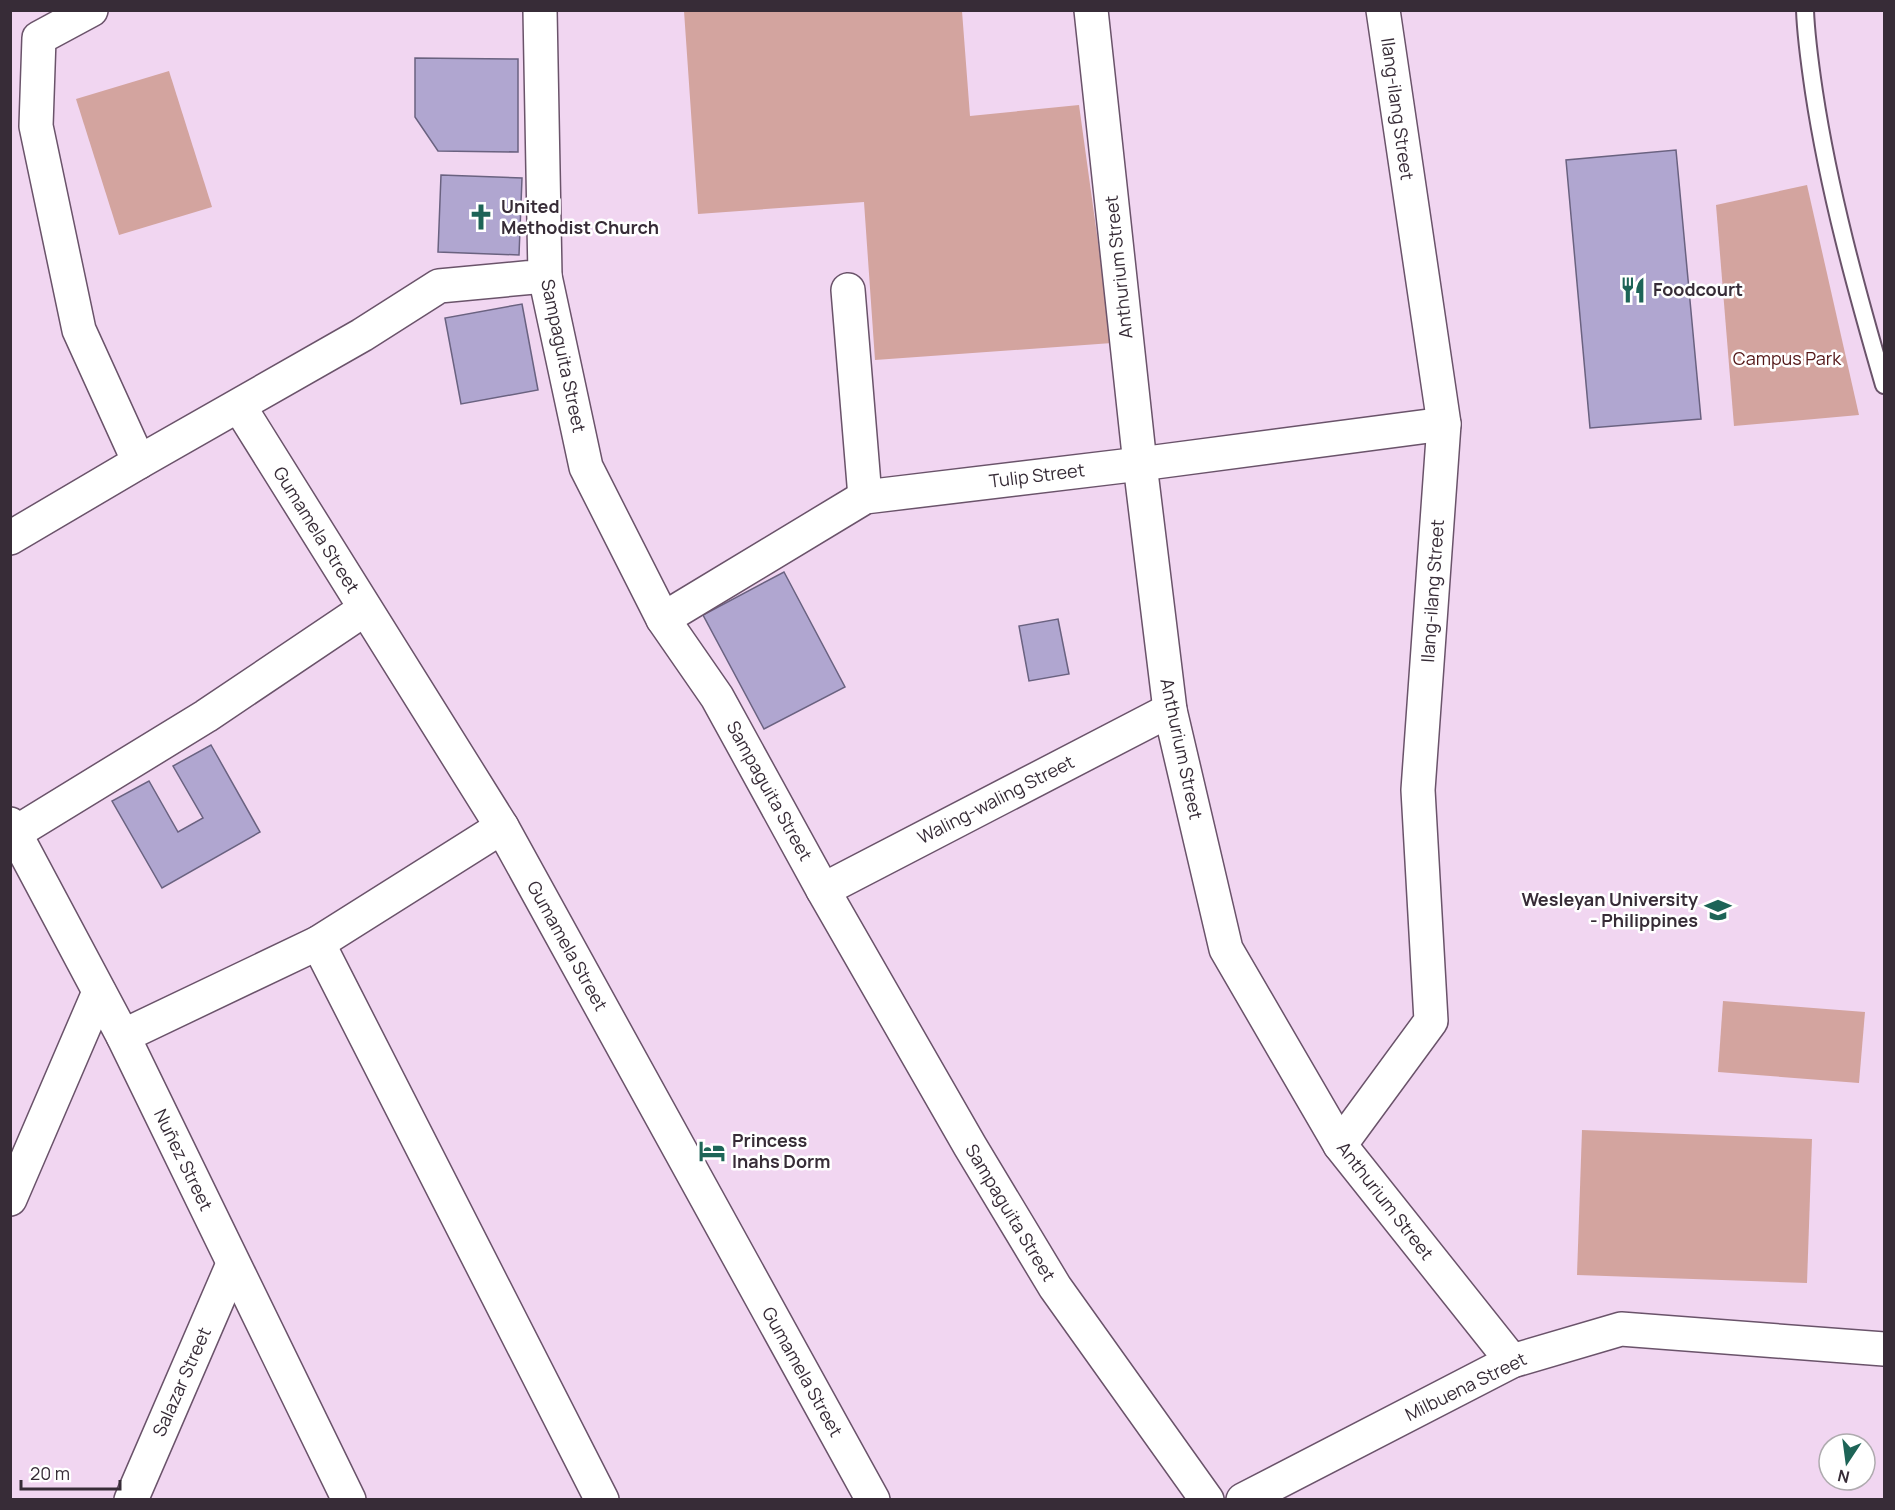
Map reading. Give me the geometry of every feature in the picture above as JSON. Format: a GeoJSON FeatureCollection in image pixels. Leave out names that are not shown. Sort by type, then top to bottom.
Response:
{"type":"FeatureCollection","features":[{"type":"Feature","properties":{"kind":"street"},"geometry":{"type":"LineString","coordinates":[[91,10],[39,38],[36,126],[79,330],[139,462]]}},
{"type":"Feature","properties":{"kind":"street","name":"Sampaguita Street"},"geometry":{"type":"LineString","coordinates":[[540,10],[545,276],[586,467],[663,619],[717,697],[823,890],[1054,1287],[1207,1500]]}},
{"type":"Feature","properties":{"kind":"street","name":"Anthurium Street"},"geometry":{"type":"LineString","coordinates":[[1091,10],[1140,464],[1170,710],[1226,949],[1340,1145],[1512,1361]]}},
{"type":"Feature","properties":{"kind":"street","name":"Ilang-ilang Street"},"geometry":{"type":"LineString","coordinates":[[1340,1145],[1431,1021],[1418,790],[1444,424],[1383,10]]}},
{"type":"Feature","properties":{"kind":"street"},"geometry":{"type":"LineString","coordinates":[[10,538],[362,335],[439,286],[545,276]]}},
{"type":"Feature","properties":{"kind":"street"},"geometry":{"type":"LineString","coordinates":[[848,290],[864,497]]}},
{"type":"Feature","properties":{"kind":"street","name":"Gumamela Street"},"geometry":{"type":"LineString","coordinates":[[239,406],[502,827],[873,1500]]}},
{"type":"Feature","properties":{"kind":"street","name":"Tulip Street"},"geometry":{"type":"LineString","coordinates":[[663,619],[864,497],[1444,424]]}},
{"type":"Feature","properties":{"kind":"street"},"geometry":{"type":"LineString","coordinates":[[13,829],[206,716],[365,609]]}},
{"type":"Feature","properties":{"kind":"street","name":"Waling-waling Street"},"geometry":{"type":"LineString","coordinates":[[823,890],[1170,710]]}},
{"type":"Feature","properties":{"kind":"street"},"geometry":{"type":"LineString","coordinates":[[123,1036],[318,943],[502,827]]}},
{"type":"Feature","properties":{"kind":"street","name":"Nuñez Street"},"geometry":{"type":"LineString","coordinates":[[13,829],[123,1036],[349,1500]]}},
{"type":"Feature","properties":{"kind":"street"},"geometry":{"type":"LineString","coordinates":[[318,943],[602,1500]]}},
{"type":"Feature","properties":{"kind":"street"},"geometry":{"type":"LineString","coordinates":[[10,1198],[99,992]]}},
{"type":"Feature","properties":{"kind":"street","name":"Salazar Street"},"geometry":{"type":"LineString","coordinates":[[131,1500],[233,1263]]}},
{"type":"Feature","properties":{"kind":"street","name":"Milbuena Street"},"geometry":{"type":"LineString","coordinates":[[1242,1500],[1512,1361],[1621,1329],[1884,1349]]}},
{"type":"Feature","properties":{"kind":"lane"},"geometry":{"type":"LineString","coordinates":[[1805,10],[1805,30],[1822,144],[1857,295],[1884,385]]}},
{"type":"Feature","properties":{"kind":"green space"},"geometry":{"type":"Polygon","coordinates":[[[684,11],[962,11],[970,116],[1079,105],[1112,343],[875,360],[864,202],[698,214],[684,11]]]}},
{"type":"Feature","properties":{"kind":"green space"},"geometry":{"type":"Polygon","coordinates":[[[169,71],[212,207],[119,235],[76,99],[169,71]]]}},
{"type":"Feature","properties":{"kind":"green space","name":"Campus Park"},"geometry":{"type":"Polygon","coordinates":[[[1807,185],[1859,415],[1734,426],[1716,205],[1807,185]]]}},
{"type":"Feature","properties":{"kind":"green space"},"geometry":{"type":"Polygon","coordinates":[[[1723,1001],[1865,1012],[1859,1083],[1718,1072],[1723,1001]]]}},
{"type":"Feature","properties":{"kind":"green space"},"geometry":{"type":"Polygon","coordinates":[[[1582,1130],[1812,1139],[1807,1283],[1577,1275],[1582,1130]]]}},
{"type":"Feature","properties":{"kind":"building"},"geometry":{"type":"Polygon","coordinates":[[[415,58],[518,59],[518,152],[438,151],[415,117],[415,58]]]}},
{"type":"Feature","properties":{"kind":"building","name":"Foodcourt"},"geometry":{"type":"Polygon","coordinates":[[[1676,150],[1701,419],[1590,428],[1566,160],[1676,150]]]}},
{"type":"Feature","properties":{"kind":"building"},"geometry":{"type":"Polygon","coordinates":[[[441,175],[522,178],[519,255],[438,252],[441,175]]]}},
{"type":"Feature","properties":{"kind":"building"},"geometry":{"type":"Polygon","coordinates":[[[522,304],[538,390],[461,404],[445,318],[522,304]]]}},
{"type":"Feature","properties":{"kind":"building"},"geometry":{"type":"Polygon","coordinates":[[[784,572],[845,687],[764,729],[703,615],[784,572]]]}},
{"type":"Feature","properties":{"kind":"building"},"geometry":{"type":"Polygon","coordinates":[[[1058,619],[1069,674],[1029,681],[1019,626],[1058,619]]]}},
{"type":"Feature","properties":{"kind":"building"},"geometry":{"type":"Polygon","coordinates":[[[211,745],[260,832],[162,888],[112,801],[149,781],[178,832],[203,818],[173,766],[211,745]]]}},
{"type":"Feature","properties":{"kind":"place","name":"United Methodist Church"},"geometry":{"type":"Point","coordinates":[481,217]}},
{"type":"Feature","properties":{"kind":"place","name":"Foodcourt"},"geometry":{"type":"Point","coordinates":[1633,290]}},
{"type":"Feature","properties":{"kind":"place","name":"Wesleyan University - Philippines"},"geometry":{"type":"Point","coordinates":[1718,910]}},
{"type":"Feature","properties":{"kind":"place","name":"Princess Inahs Dorm"},"geometry":{"type":"Point","coordinates":[712,1151]}}]}
